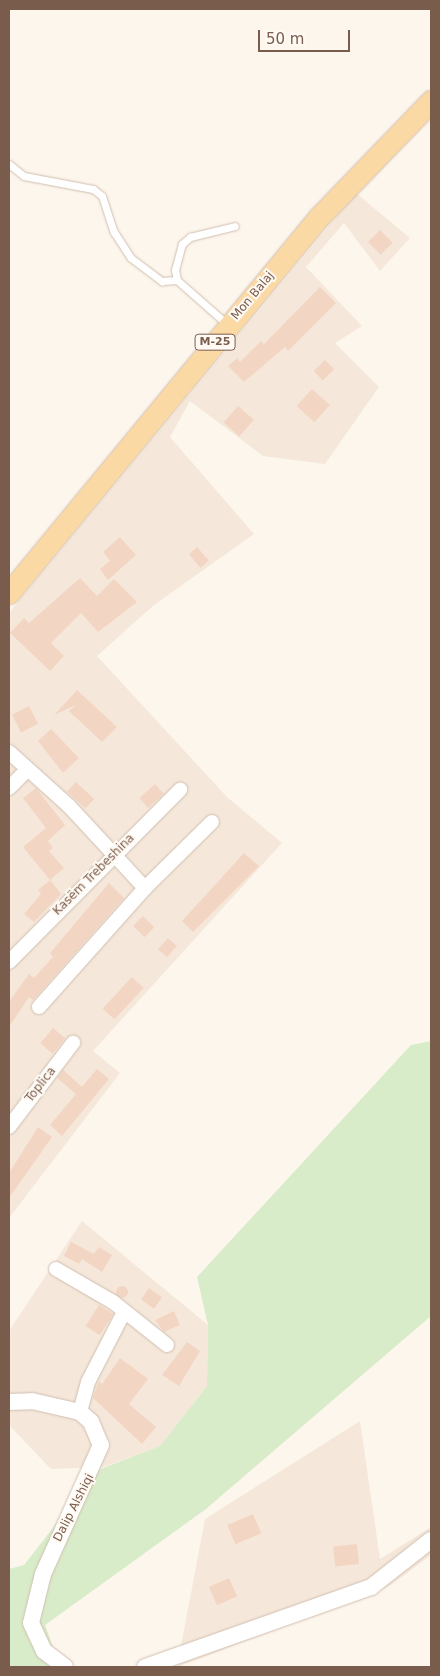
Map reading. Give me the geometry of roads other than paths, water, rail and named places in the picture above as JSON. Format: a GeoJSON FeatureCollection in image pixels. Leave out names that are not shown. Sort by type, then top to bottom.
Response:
{"type":"FeatureCollection","features":[{"type":"Feature","properties":{"kind":"main road","name":"Mon Balaj"},"geometry":{"type":"LineString","coordinates":[[9,593],[229,325],[376,154],[431,101]]}},
{"type":"Feature","properties":{"kind":"street"},"geometry":{"type":"LineString","coordinates":[[9,752],[26,771],[70,806],[113,856],[145,888]]}},
{"type":"Feature","properties":{"kind":"street"},"geometry":{"type":"LineString","coordinates":[[9,788],[26,771]]}},
{"type":"Feature","properties":{"kind":"street","name":"Kasëm Trebeshina"},"geometry":{"type":"LineString","coordinates":[[9,962],[180,790]]}},
{"type":"Feature","properties":{"kind":"street"},"geometry":{"type":"LineString","coordinates":[[39,1006],[145,888],[212,822]]}},
{"type":"Feature","properties":{"kind":"street","name":"Toplica"},"geometry":{"type":"LineString","coordinates":[[9,1127],[73,1043]]}},
{"type":"Feature","properties":{"kind":"street"},"geometry":{"type":"LineString","coordinates":[[56,1269],[124,1312],[167,1345]]}},
{"type":"Feature","properties":{"kind":"street"},"geometry":{"type":"LineString","coordinates":[[9,1402],[32,1401],[80,1412],[88,1382],[124,1312]]}},
{"type":"Feature","properties":{"kind":"street","name":"Dalip Alshiqi"},"geometry":{"type":"LineString","coordinates":[[65,1667],[44,1651],[31,1623],[43,1574],[98,1459],[98,1433],[80,1412]]}},
{"type":"Feature","properties":{"kind":"street"},"geometry":{"type":"LineString","coordinates":[[146,1667],[371,1587],[431,1540]]}},
{"type":"Feature","properties":{"kind":"lane"},"geometry":{"type":"LineString","coordinates":[[9,164],[24,176],[93,189],[102,196],[114,232],[130,258],[162,281],[177,280],[229,325]]}},
{"type":"Feature","properties":{"kind":"lane"},"geometry":{"type":"LineString","coordinates":[[177,280],[182,244],[190,237],[235,226]]}}]}
